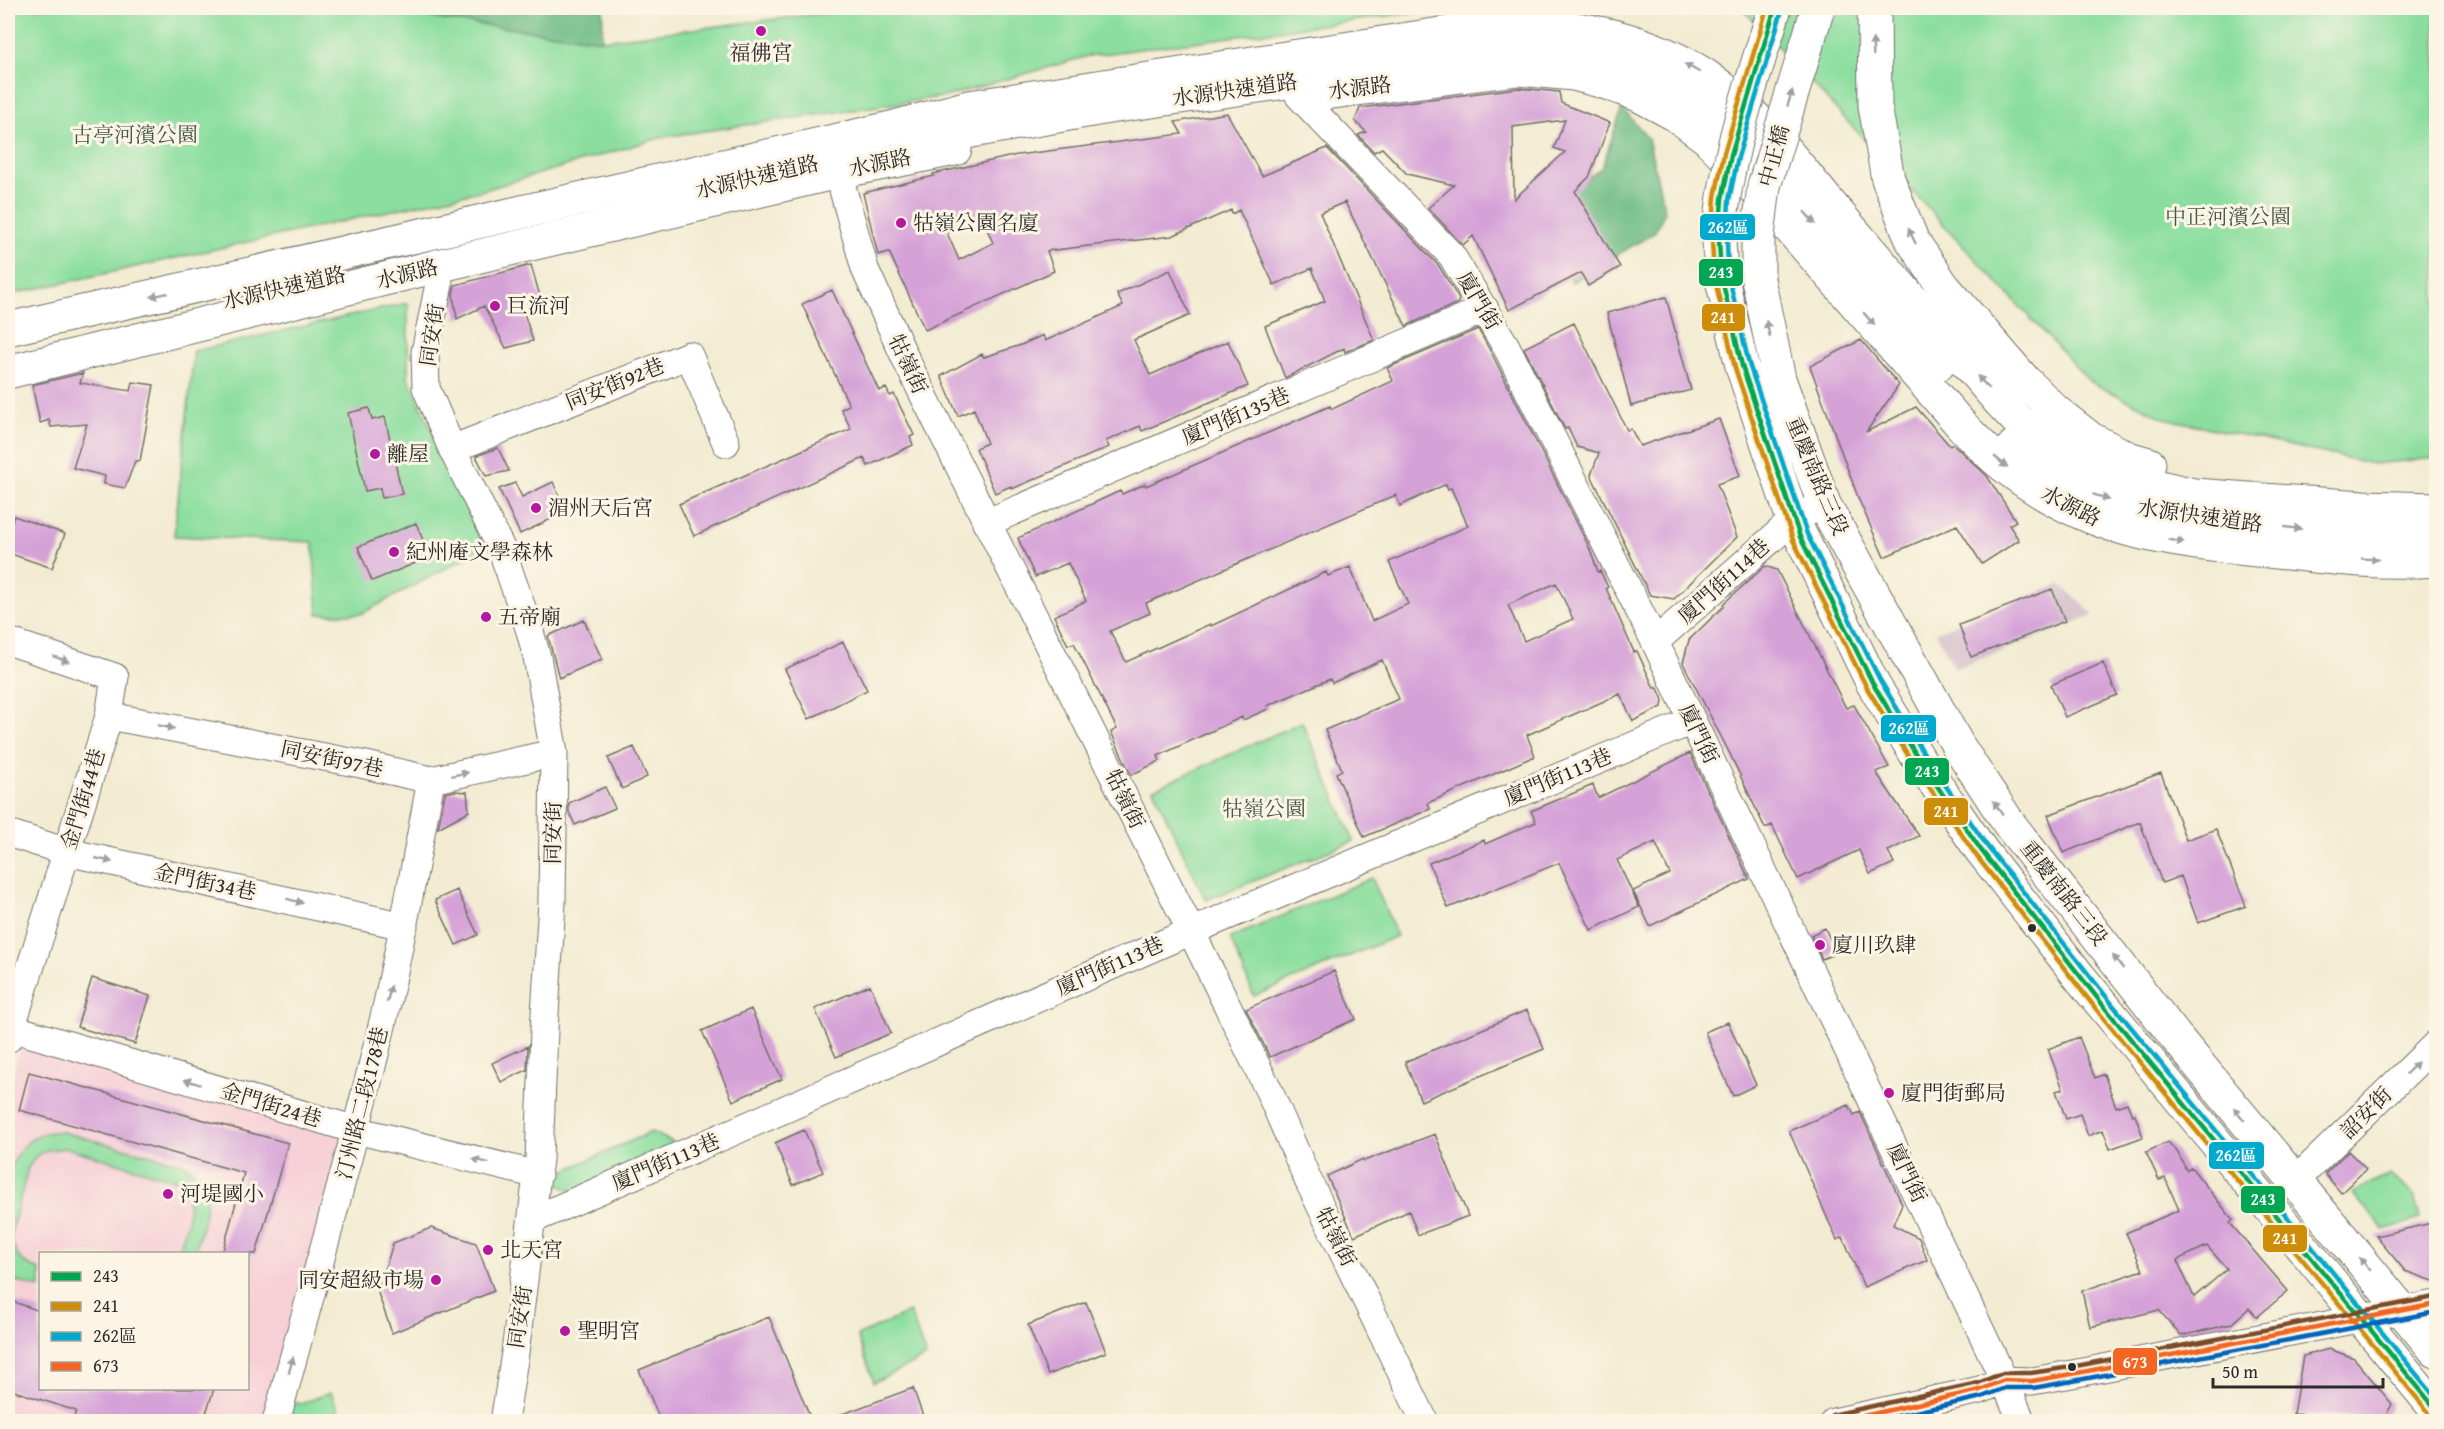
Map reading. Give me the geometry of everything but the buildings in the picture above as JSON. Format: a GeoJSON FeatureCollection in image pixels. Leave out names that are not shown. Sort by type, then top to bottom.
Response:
{"type":"FeatureCollection","features":[{"type":"Feature","properties":{"kind":"main road","name":"中正橋"},"geometry":{"type":"LineString","coordinates":[[1742,366],[1721,275],[1719,240],[1722,199],[1731,155],[1775,8]]}},
{"type":"Feature","properties":{"kind":"main road","name":"中正橋"},"geometry":{"type":"LineString","coordinates":[[1779,379],[1758,279],[1758,236],[1764,186],[1818,8]]}},
{"type":"Feature","properties":{"kind":"main road"},"geometry":{"type":"LineString","coordinates":[[1874,8],[1875,106],[1888,179],[1912,240],[1943,286],[2055,411],[2091,439],[2128,458],[2177,472],[2362,507]]}},
{"type":"Feature","properties":{"kind":"main road"},"geometry":{"type":"LineString","coordinates":[[969,107],[1034,80],[1103,66],[1508,37],[1554,53],[1592,59],[1631,72],[1659,84],[1704,109],[1746,148],[1847,259]]}},
{"type":"Feature","properties":{"kind":"main road","name":"水源路"},"geometry":{"type":"LineString","coordinates":[[8,372],[437,266],[838,172],[901,158],[1112,121],[1299,96],[1508,37]]}},
{"type":"Feature","properties":{"kind":"main road","name":"水源快速道路"},"geometry":{"type":"LineString","coordinates":[[8,329],[895,127],[969,107],[1106,84],[1508,37]]}},
{"type":"Feature","properties":{"kind":"main road","name":"水源快速道路"},"geometry":{"type":"LineString","coordinates":[[8,352],[898,144],[1508,37]]}},
{"type":"Feature","properties":{"kind":"main road","name":"水源路"},"geometry":{"type":"LineString","coordinates":[[1847,259],[1963,427],[2002,464],[2030,484],[2079,513],[2116,527],[2185,543],[2332,558],[2436,560]]}},
{"type":"Feature","properties":{"kind":"main road","name":"水源快速道路"},"geometry":{"type":"LineString","coordinates":[[1847,259],[2019,423],[2043,442],[2079,462],[2139,482],[2194,495],[2362,507],[2436,509]]}},
{"type":"Feature","properties":{"kind":"main road","name":"水源快速道路"},"geometry":{"type":"LineString","coordinates":[[1847,259],[1986,419],[2018,449],[2058,478],[2076,487],[2146,513],[2393,539],[2436,540]]}},
{"type":"Feature","properties":{"kind":"main road","name":"重慶南路三段"},"geometry":{"type":"LineString","coordinates":[[1742,366],[1793,520],[1872,684],[1920,761],[1981,850],[2106,1009],[2436,1410]]}},
{"type":"Feature","properties":{"kind":"main road","name":"重慶南路三段"},"geometry":{"type":"LineString","coordinates":[[1779,379],[1824,504],[1937,710],[2010,825],[2175,1036],[2436,1351]]}},
{"type":"Feature","properties":{"kind":"street","name":"廈門街"},"geometry":{"type":"LineString","coordinates":[[1299,96],[1452,256],[1507,348],[1655,642],[2004,1380],[2019,1414],[2020,1422]]}},
{"type":"Feature","properties":{"kind":"street","name":"牯嶺街"},"geometry":{"type":"LineString","coordinates":[[838,172],[865,269],[907,362],[1191,931],[1425,1422]]}},
{"type":"Feature","properties":{"kind":"street","name":"同安街"},"geometry":{"type":"LineString","coordinates":[[437,266],[439,284],[425,352],[426,388],[452,449],[501,548],[537,657],[554,753],[552,902],[538,1175],[504,1422]]}},
{"type":"Feature","properties":{"kind":"street","name":"廈門街135巷"},"geometry":{"type":"LineString","coordinates":[[986,523],[1485,309]]}},
{"type":"Feature","properties":{"kind":"street","name":"同安街92巷"},"geometry":{"type":"LineString","coordinates":[[452,449],[688,355],[726,443]]}},
{"type":"Feature","properties":{"kind":"street","name":"廈門街114巷"},"geometry":{"type":"LineString","coordinates":[[1655,642],[1793,520],[1824,504]]}},
{"type":"Feature","properties":{"kind":"street","name":"金門街44巷"},"geometry":{"type":"LineString","coordinates":[[8,641],[114,677],[109,716],[9,1032]]}},
{"type":"Feature","properties":{"kind":"street","name":"同安街97巷"},"geometry":{"type":"LineString","coordinates":[[109,716],[361,764],[430,780],[554,753]]}},
{"type":"Feature","properties":{"kind":"street","name":"廈門街113巷"},"geometry":{"type":"LineString","coordinates":[[532,1220],[1191,931],[1692,721]]}},
{"type":"Feature","properties":{"kind":"street","name":"汀州路二段178巷"},"geometry":{"type":"LineString","coordinates":[[276,1422],[356,1130],[404,926],[430,780]]}},
{"type":"Feature","properties":{"kind":"street","name":"金門街34巷"},"geometry":{"type":"LineString","coordinates":[[8,833],[66,852],[404,926]]}},
{"type":"Feature","properties":{"kind":"street","name":"金門街24巷"},"geometry":{"type":"LineString","coordinates":[[9,1032],[356,1130],[538,1175]]}},
{"type":"Feature","properties":{"kind":"street","name":"詔安街"},"geometry":{"type":"LineString","coordinates":[[2295,1181],[2436,1044]]}},
{"type":"Feature","properties":{"kind":"street"},"geometry":{"type":"LineString","coordinates":[[1834,1422],[1980,1390],[2004,1380],[2042,1380],[2436,1304]]}},
{"type":"Feature","properties":{"kind":"shaded area"},"geometry":{"type":"Polygon","coordinates":[[[2060,584],[2094,615],[1955,669],[1936,632],[2060,584]]]}},
{"type":"Feature","properties":{"kind":"shaded area","name":"河堤國小"},"geometry":{"type":"Polygon","coordinates":[[[22,1041],[346,1135],[264,1421],[8,1422],[8,1092],[22,1041]]]}},
{"type":"Feature","properties":{"kind":"green space","name":"古亭河濱公園"},"geometry":{"type":"Polygon","coordinates":[[[8,8],[375,8],[446,20],[602,40],[869,8],[1448,8],[1088,56],[948,96],[663,137],[484,190],[8,295],[8,8]]]}},
{"type":"Feature","properties":{"kind":"green space"},"geometry":{"type":"Polygon","coordinates":[[[375,8],[603,8],[602,40],[446,20],[375,8]]]}},
{"type":"Feature","properties":{"kind":"green space","name":"中正河濱公園"},"geometry":{"type":"Polygon","coordinates":[[[1742,8],[2436,8],[2436,458],[2373,464],[2164,418],[2090,382],[1742,8]]]}},
{"type":"Feature","properties":{"kind":"green space"},"geometry":{"type":"Polygon","coordinates":[[[1622,108],[1648,138],[1665,212],[1654,233],[1572,282],[1535,220],[1602,167],[1622,108]]]}},
{"type":"Feature","properties":{"kind":"green space"},"geometry":{"type":"Polygon","coordinates":[[[408,303],[408,377],[484,548],[361,614],[318,614],[313,542],[174,536],[194,351],[408,303]]]}},
{"type":"Feature","properties":{"kind":"green space","name":"牯嶺公園"},"geometry":{"type":"Polygon","coordinates":[[[1302,722],[1354,841],[1206,900],[1153,789],[1302,722]]]}},
{"type":"Feature","properties":{"kind":"green space"},"geometry":{"type":"Polygon","coordinates":[[[1372,878],[1397,936],[1254,996],[1230,938],[1372,878]]]}},
{"type":"Feature","properties":{"kind":"green space"},"geometry":{"type":"Polygon","coordinates":[[[51,1132],[62,1132],[181,1163],[193,1170],[201,1180],[206,1203],[194,1252],[178,1252],[187,1224],[188,1206],[183,1188],[176,1180],[67,1148],[48,1150],[37,1155],[28,1168],[11,1233],[15,1252],[28,1265],[39,1270],[39,1288],[8,1279],[8,1180],[14,1160],[25,1145],[32,1139],[51,1132]]]}},
{"type":"Feature","properties":{"kind":"green space"},"geometry":{"type":"Polygon","coordinates":[[[651,1132],[686,1148],[579,1194],[546,1179],[651,1132]]]}},
{"type":"Feature","properties":{"kind":"green space"},"geometry":{"type":"Polygon","coordinates":[[[2390,1175],[2414,1195],[2420,1219],[2384,1230],[2352,1193],[2390,1175]]]}},
{"type":"Feature","properties":{"kind":"green space"},"geometry":{"type":"Polygon","coordinates":[[[910,1312],[926,1357],[874,1382],[857,1336],[910,1312]]]}},
{"type":"Feature","properties":{"kind":"green space"},"geometry":{"type":"Polygon","coordinates":[[[331,1392],[340,1416],[325,1421],[284,1422],[286,1400],[301,1404],[331,1392]]]}},
{"type":"Feature","properties":{"kind":"transit line","name":"241"},"geometry":{"type":"LineString","coordinates":[[1767,8],[1724,153],[1715,197],[1712,240],[1714,276],[1735,368],[1793,540],[1867,688],[1914,765],[1975,854],[2100,1014],[2430,1414]]}},
{"type":"Feature","properties":{"kind":"transit line","name":"243"},"geometry":{"type":"LineString","coordinates":[[1775,8],[1731,155],[1722,199],[1719,240],[1721,275],[1742,366],[1800,537],[1873,684],[1920,761],[1981,850],[2106,1009],[2436,1409]]}},
{"type":"Feature","properties":{"kind":"transit line","name":"262區"},"geometry":{"type":"LineString","coordinates":[[1782,10],[1738,157],[1729,200],[1728,274],[1749,364],[1807,534],[1880,680],[1926,757],[1987,846],[2112,1004],[2436,1398]]}},
{"type":"Feature","properties":{"kind":"transit line"},"geometry":{"type":"LineString","coordinates":[[1832,1415],[1978,1383],[2003,1373],[2031,1373],[2071,1367],[2435,1297]]}},
{"type":"Feature","properties":{"kind":"transit line","name":"673"},"geometry":{"type":"LineString","coordinates":[[1836,1422],[1980,1390],[2004,1380],[2032,1381],[2072,1374],[2436,1304]]}},
{"type":"Feature","properties":{"kind":"transit line"},"geometry":{"type":"LineString","coordinates":[[1871,1422],[1982,1397],[2005,1388],[2033,1388],[2073,1381],[2436,1312]]}},
{"type":"Feature","properties":{"kind":"place","name":"福佛宮"},"geometry":{"type":"Point","coordinates":[761,31]}},
{"type":"Feature","properties":{"kind":"place","name":"牯嶺公園名廈"},"geometry":{"type":"Point","coordinates":[901,223]}},
{"type":"Feature","properties":{"kind":"place","name":"巨流河"},"geometry":{"type":"Point","coordinates":[495,306]}},
{"type":"Feature","properties":{"kind":"place","name":"離屋"},"geometry":{"type":"Point","coordinates":[375,454]}},
{"type":"Feature","properties":{"kind":"place","name":"湄州天后宮"},"geometry":{"type":"Point","coordinates":[536,508]}},
{"type":"Feature","properties":{"kind":"place","name":"紀州庵文學森林"},"geometry":{"type":"Point","coordinates":[394,552]}},
{"type":"Feature","properties":{"kind":"place","name":"五帝廟"},"geometry":{"type":"Point","coordinates":[486,617]}},
{"type":"Feature","properties":{"kind":"place","name":"廈川玖肆"},"geometry":{"type":"Point","coordinates":[1820,945]}},
{"type":"Feature","properties":{"kind":"place","name":"廈門街郵局"},"geometry":{"type":"Point","coordinates":[1889,1093]}},
{"type":"Feature","properties":{"kind":"place","name":"河堤國小"},"geometry":{"type":"Point","coordinates":[168,1194]}},
{"type":"Feature","properties":{"kind":"place","name":"北天宮"},"geometry":{"type":"Point","coordinates":[488,1250]}},
{"type":"Feature","properties":{"kind":"place","name":"同安超級市場"},"geometry":{"type":"Point","coordinates":[436,1280]}},
{"type":"Feature","properties":{"kind":"place","name":"聖明宮"},"geometry":{"type":"Point","coordinates":[565,1331]}}]}
